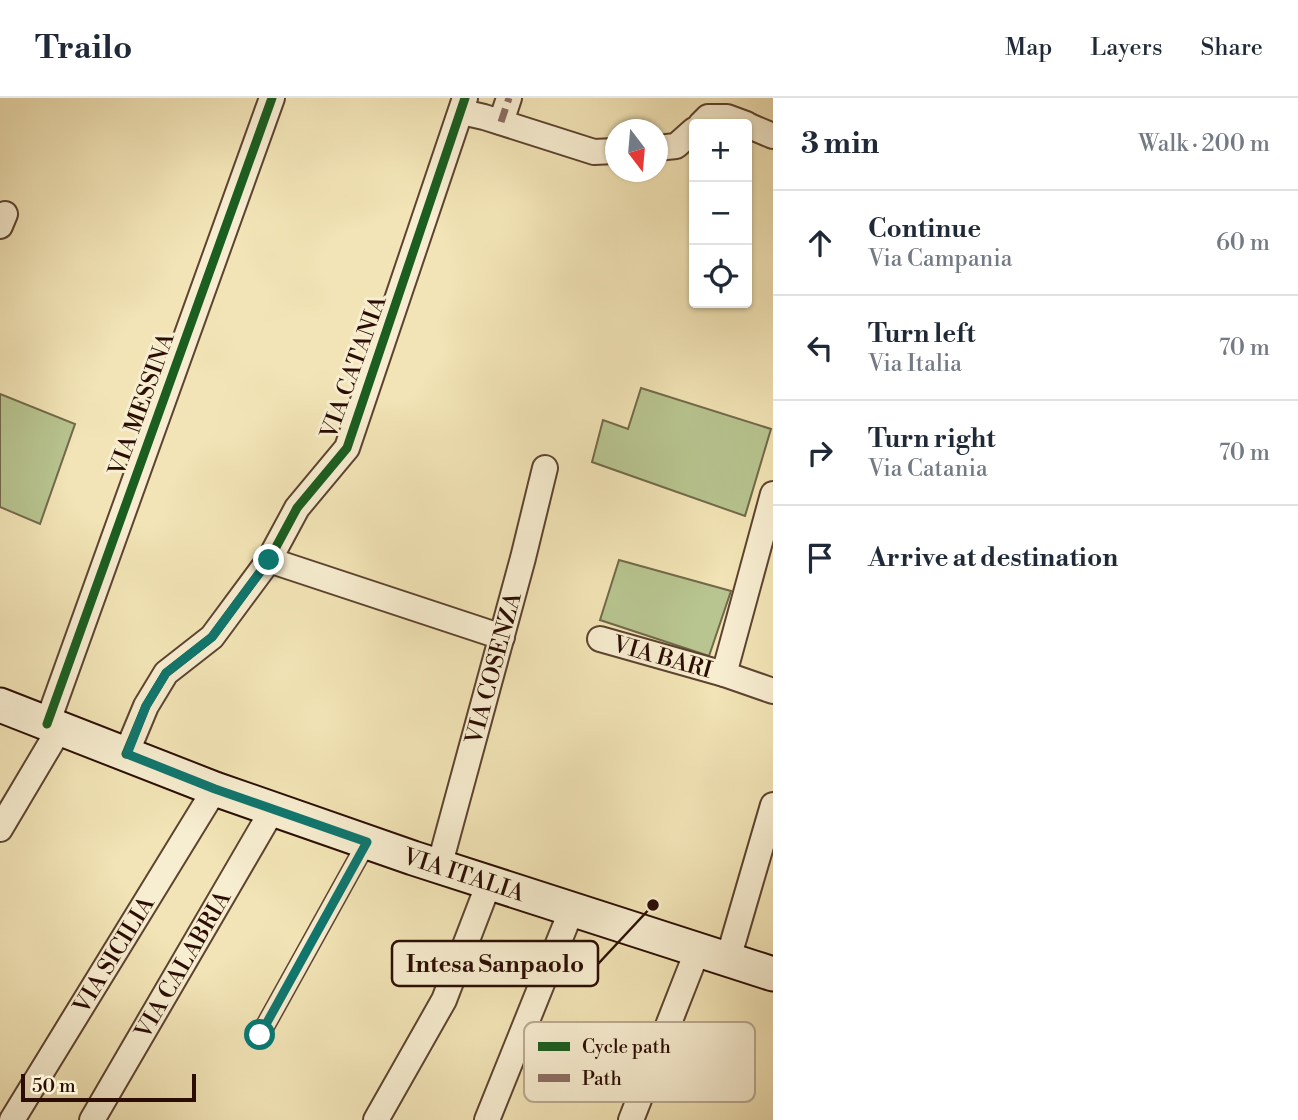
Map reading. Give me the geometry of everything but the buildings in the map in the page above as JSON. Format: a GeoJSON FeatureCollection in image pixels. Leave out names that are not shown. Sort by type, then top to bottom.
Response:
{"type":"FeatureCollection","features":[{"type":"Feature","properties":{"kind":"main road","name":"VIA ITALIA"},"geometry":{"type":"LineString","coordinates":[[0,705],[215,789],[367,842],[773,974]]}},
{"type":"Feature","properties":{"kind":"street","name":"VIA MESSINA"},"geometry":{"type":"LineString","coordinates":[[0,829],[53,726],[272,98]]}},
{"type":"Feature","properties":{"kind":"street"},"geometry":{"type":"LineString","coordinates":[[501,122],[509,98]]}},
{"type":"Feature","properties":{"kind":"street"},"geometry":{"type":"LineString","coordinates":[[463,105],[501,122],[594,152],[605,151]]}},
{"type":"Feature","properties":{"kind":"street","name":"VIA CATANIA"},"geometry":{"type":"LineString","coordinates":[[127,754],[146,706],[166,673],[212,637],[269,560],[297,509],[347,448],[463,105]]}},
{"type":"Feature","properties":{"kind":"street"},"geometry":{"type":"LineString","coordinates":[[706,119],[732,119]]}},
{"type":"Feature","properties":{"kind":"street"},"geometry":{"type":"LineString","coordinates":[[752,127],[773,136]]}},
{"type":"Feature","properties":{"kind":"street"},"geometry":{"type":"LineString","coordinates":[[668,147],[676,146],[689,134]]}},
{"type":"Feature","properties":{"kind":"street","name":"VIA COSENZA"},"geometry":{"type":"LineString","coordinates":[[439,867],[545,468]]}},
{"type":"Feature","properties":{"kind":"street","name":"VIA BARI"},"geometry":{"type":"LineString","coordinates":[[724,674],[773,494]]}},
{"type":"Feature","properties":{"kind":"street"},"geometry":{"type":"LineString","coordinates":[[269,560],[502,636]]}},
{"type":"Feature","properties":{"kind":"street","name":"VIA BARI"},"geometry":{"type":"LineString","coordinates":[[600,639],[724,674],[773,691]]}},
{"type":"Feature","properties":{"kind":"street","name":"VIA SICILIA"},"geometry":{"type":"LineString","coordinates":[[12,1120],[215,789]]}},
{"type":"Feature","properties":{"kind":"street"},"geometry":{"type":"LineString","coordinates":[[679,1022],[713,954],[773,805]]}},
{"type":"Feature","properties":{"kind":"street","name":"VIA CALABRIA"},"geometry":{"type":"LineString","coordinates":[[92,1120],[273,809]]}},
{"type":"Feature","properties":{"kind":"street"},"geometry":{"type":"LineString","coordinates":[[260,1035],[367,842]]}},
{"type":"Feature","properties":{"kind":"street"},"geometry":{"type":"LineString","coordinates":[[376,1120],[444,1000],[489,883]]}},
{"type":"Feature","properties":{"kind":"street"},"geometry":{"type":"LineString","coordinates":[[526,1022],[572,909]]}},
{"type":"Feature","properties":{"kind":"street"},"geometry":{"type":"LineString","coordinates":[[487,1120],[524,1028]]}},
{"type":"Feature","properties":{"kind":"street"},"geometry":{"type":"LineString","coordinates":[[631,1120],[640,1102]]}},
{"type":"Feature","properties":{"kind":"green space"},"geometry":{"type":"Polygon","coordinates":[[[641,388],[771,429],[745,516],[592,462],[603,420],[628,429],[641,388]]]}},
{"type":"Feature","properties":{"kind":"green space"},"geometry":{"type":"Polygon","coordinates":[[[0,394],[75,424],[40,524],[0,507],[0,394]]]}},
{"type":"Feature","properties":{"kind":"green space"},"geometry":{"type":"Polygon","coordinates":[[[619,560],[731,591],[709,656],[600,620],[619,560]]]}},
{"type":"Feature","properties":{"kind":"marked path"},"geometry":{"type":"LineString","coordinates":[[501,122],[509,98]]}},
{"type":"Feature","properties":{"kind":"marked path"},"geometry":{"type":"LineString","coordinates":[[260,1035],[367,842]]}},
{"type":"Feature","properties":{"kind":"cycle path"},"geometry":{"type":"LineString","coordinates":[[47,724],[272,98]]}},
{"type":"Feature","properties":{"kind":"cycle path"},"geometry":{"type":"LineString","coordinates":[[126,754],[146,706],[166,673],[212,637],[269,560],[297,508],[347,448],[465,98]]}},
{"type":"Feature","properties":{"kind":"place","name":"Intesa Sanpaolo"},"geometry":{"type":"Point","coordinates":[653,905]}},
{"type":"Feature","properties":{"kind":"route"},"geometry":{"type":"LineString","coordinates":[[260,1035],[367,842],[215,789],[127,754],[146,706],[166,673],[212,637],[269,560]]}}]}
